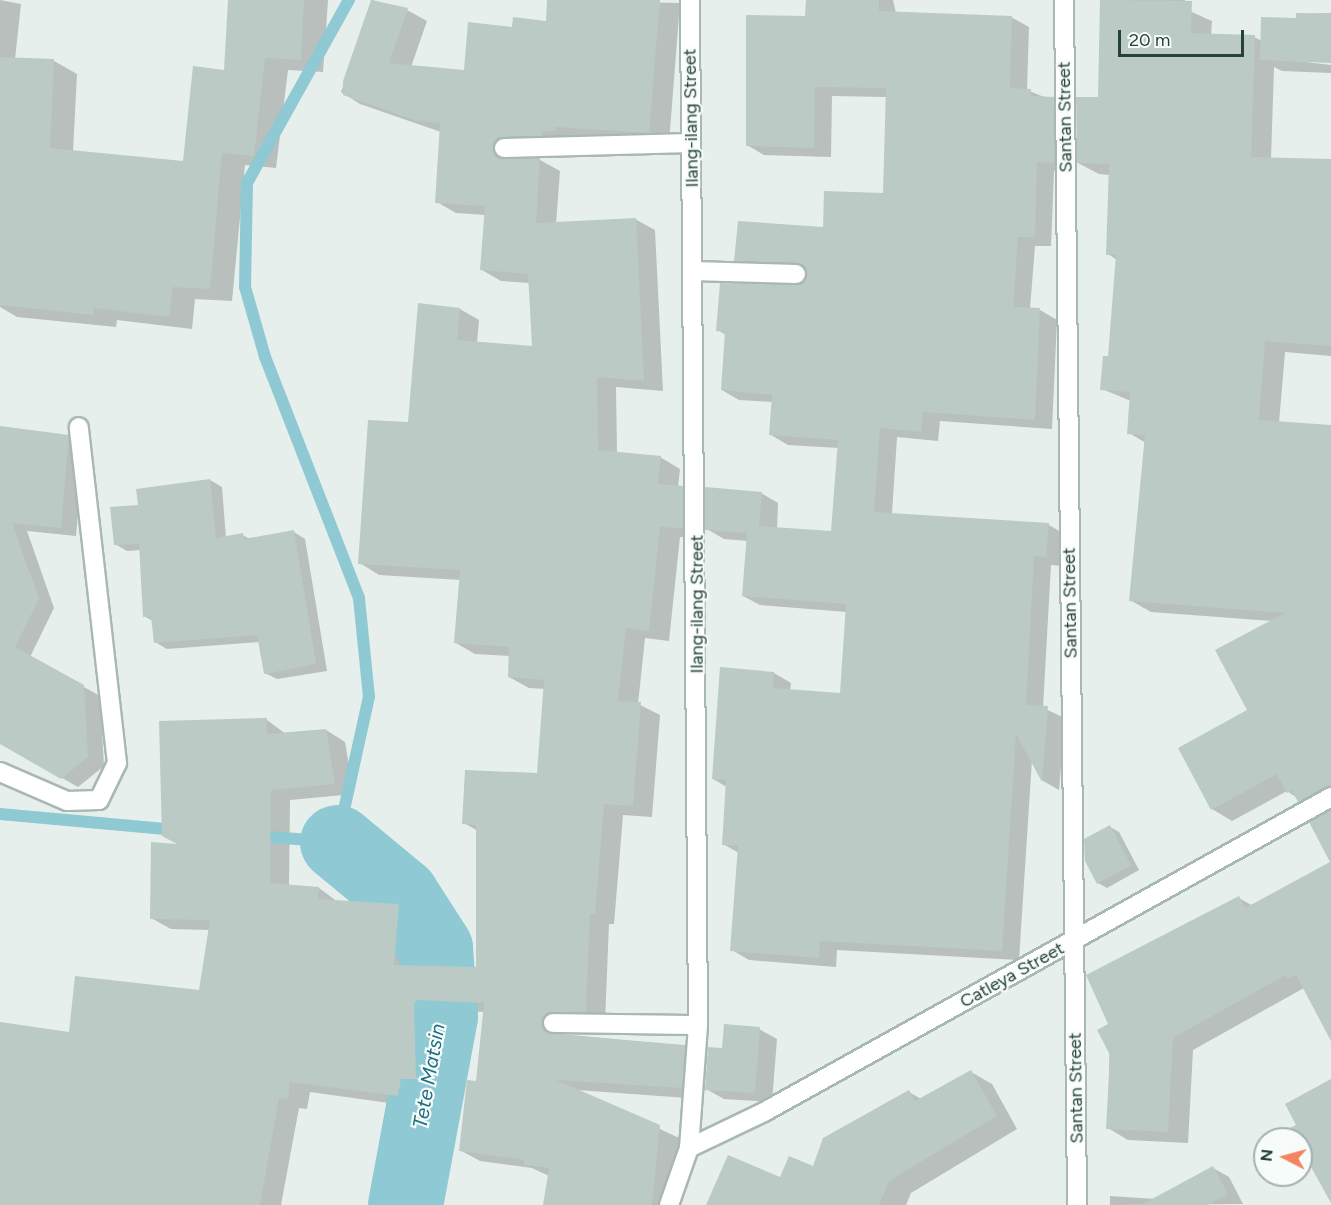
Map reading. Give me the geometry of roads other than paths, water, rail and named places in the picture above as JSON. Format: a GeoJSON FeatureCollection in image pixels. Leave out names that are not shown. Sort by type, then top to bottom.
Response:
{"type":"FeatureCollection","features":[{"type":"Feature","properties":{"kind":"street","name":"Ilang-ilang Street"},"geometry":{"type":"LineString","coordinates":[[669,1205],[689,1148],[698,1025],[690,0]]}},
{"type":"Feature","properties":{"kind":"street","name":"Santan Street"},"geometry":{"type":"LineString","coordinates":[[1064,0],[1077,1205]]}},
{"type":"Feature","properties":{"kind":"street"},"geometry":{"type":"LineString","coordinates":[[504,148],[691,143]]}},
{"type":"Feature","properties":{"kind":"street"},"geometry":{"type":"LineString","coordinates":[[693,271],[796,274]]}},
{"type":"Feature","properties":{"kind":"street"},"geometry":{"type":"LineString","coordinates":[[0,772],[67,801],[99,800],[117,763],[79,427]]}},
{"type":"Feature","properties":{"kind":"street","name":"Catleya Street"},"geometry":{"type":"LineString","coordinates":[[689,1148],[764,1112],[1331,796]]}},
{"type":"Feature","properties":{"kind":"street"},"geometry":{"type":"LineString","coordinates":[[553,1023],[698,1025]]}},
{"type":"Feature","properties":{"kind":"waterway"},"geometry":{"type":"LineString","coordinates":[[256,836],[337,842],[369,697],[359,598],[265,357],[245,287],[247,183],[349,0]]}},
{"type":"Feature","properties":{"kind":"waterway"},"geometry":{"type":"LineString","coordinates":[[0,814],[176,830]]}},
{"type":"Feature","properties":{"kind":"waterway","name":"Tete Matsin"},"geometry":{"type":"LineString","coordinates":[[337,842],[401,895],[435,948],[440,1016],[405,1205]]}}]}
